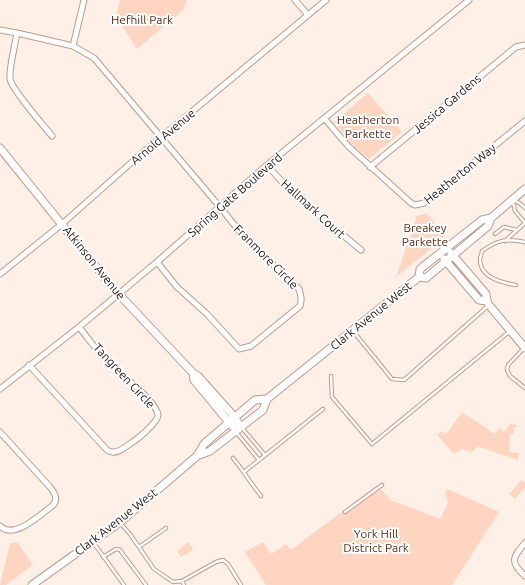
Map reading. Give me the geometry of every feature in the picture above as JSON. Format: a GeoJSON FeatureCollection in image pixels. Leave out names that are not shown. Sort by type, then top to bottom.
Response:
{"type":"FeatureCollection","features":[{"type":"Feature","properties":{"kind":"street"},"geometry":{"type":"LineString","coordinates":[[73,46],[84,0]]}},
{"type":"Feature","properties":{"kind":"street"},"geometry":{"type":"LineString","coordinates":[[295,0],[308,15]]}},
{"type":"Feature","properties":{"kind":"street","name":"Arnold Avenue"},"geometry":{"type":"LineString","coordinates":[[0,274],[62,224],[161,138],[326,0]]}},
{"type":"Feature","properties":{"kind":"street","name":"Spring Gate Boulevard"},"geometry":{"type":"LineString","coordinates":[[0,389],[79,327],[157,262],[267,166],[469,0]]}},
{"type":"Feature","properties":{"kind":"street"},"geometry":{"type":"LineString","coordinates":[[0,30],[73,46],[94,58],[220,207]]}},
{"type":"Feature","properties":{"kind":"street"},"geometry":{"type":"LineString","coordinates":[[17,33],[10,74],[11,83],[33,114],[52,136]]}},
{"type":"Feature","properties":{"kind":"street","name":"Jessica Gardens"},"geometry":{"type":"LineString","coordinates":[[370,167],[516,47],[525,45]]}},
{"type":"Feature","properties":{"kind":"street","name":"Heatherton Way"},"geometry":{"type":"LineString","coordinates":[[325,119],[348,146],[370,167],[415,205],[424,203],[525,121]]}},
{"type":"Feature","properties":{"kind":"street","name":"Atkinson Avenue"},"geometry":{"type":"LineString","coordinates":[[0,148],[2,156],[62,224],[118,294],[193,373],[194,380],[232,420],[238,429]]}},
{"type":"Feature","properties":{"kind":"street","name":"Hallmark Court"},"geometry":{"type":"LineString","coordinates":[[267,166],[292,193],[360,250]]}},
{"type":"Feature","properties":{"kind":"street","name":"Clark Avenue West"},"geometry":{"type":"LineString","coordinates":[[419,277],[426,278],[453,256],[488,226],[491,218],[525,189]]}},
{"type":"Feature","properties":{"kind":"street","name":"Franmore Circle"},"geometry":{"type":"LineString","coordinates":[[157,262],[177,287],[207,314],[239,349],[251,346],[300,306],[302,296],[299,289],[244,237],[220,207]]}},
{"type":"Feature","properties":{"kind":"street","name":"Clark Avenue West"},"geometry":{"type":"LineString","coordinates":[[197,456],[210,451],[263,410],[267,399],[419,277],[420,269],[482,220],[491,218]]}},
{"type":"Feature","properties":{"kind":"street"},"geometry":{"type":"LineString","coordinates":[[447,248],[486,294],[488,303],[525,348]]}},
{"type":"Feature","properties":{"kind":"street"},"geometry":{"type":"LineString","coordinates":[[440,253],[480,300],[488,303]]}},
{"type":"Feature","properties":{"kind":"street","name":"Tangreen Circle"},"geometry":{"type":"LineString","coordinates":[[30,365],[110,453],[115,453],[132,443],[152,426],[157,419],[158,414],[155,408],[106,360],[79,327]]}},
{"type":"Feature","properties":{"kind":"street","name":"Clark Avenue West"},"geometry":{"type":"LineString","coordinates":[[32,585],[120,522],[197,456],[204,444],[255,400],[267,399]]}},
{"type":"Feature","properties":{"kind":"street"},"geometry":{"type":"LineString","coordinates":[[0,432],[50,486],[54,492],[56,500],[52,506],[26,526],[13,531],[6,530],[0,526]]}},
{"type":"Feature","properties":{"kind":"street"},"geometry":{"type":"LineString","coordinates":[[525,543],[516,554],[514,560],[516,566],[525,576]]}},
{"type":"Feature","properties":{"kind":"lane"},"geometry":{"type":"LineString","coordinates":[[512,199],[525,208]]}},
{"type":"Feature","properties":{"kind":"lane"},"geometry":{"type":"LineString","coordinates":[[505,241],[525,223],[515,211],[512,199]]}},
{"type":"Feature","properties":{"kind":"lane"},"geometry":{"type":"LineString","coordinates":[[495,234],[504,227],[516,230]]}},
{"type":"Feature","properties":{"kind":"lane"},"geometry":{"type":"LineString","coordinates":[[516,285],[499,282],[493,279],[483,269],[480,261],[482,251],[494,242],[515,240],[525,242]]}},
{"type":"Feature","properties":{"kind":"lane"},"geometry":{"type":"LineString","coordinates":[[352,330],[392,379],[404,380],[488,303]]}},
{"type":"Feature","properties":{"kind":"lane"},"geometry":{"type":"LineString","coordinates":[[331,376],[332,397],[372,444],[510,330]]}},
{"type":"Feature","properties":{"kind":"lane"},"geometry":{"type":"LineString","coordinates":[[525,348],[508,365],[507,370],[510,376],[525,388]]}},
{"type":"Feature","properties":{"kind":"lane"},"geometry":{"type":"LineString","coordinates":[[244,472],[323,409]]}},
{"type":"Feature","properties":{"kind":"lane"},"geometry":{"type":"LineString","coordinates":[[238,429],[265,455]]}},
{"type":"Feature","properties":{"kind":"lane"},"geometry":{"type":"LineString","coordinates":[[238,429],[259,460]]}},
{"type":"Feature","properties":{"kind":"lane"},"geometry":{"type":"LineString","coordinates":[[233,458],[261,496]]}},
{"type":"Feature","properties":{"kind":"lane"},"geometry":{"type":"LineString","coordinates":[[345,512],[382,485]]}},
{"type":"Feature","properties":{"kind":"lane"},"geometry":{"type":"LineString","coordinates":[[120,522],[154,569],[173,582],[182,581],[216,562],[223,560],[228,564],[242,585]]}},
{"type":"Feature","properties":{"kind":"lane"},"geometry":{"type":"LineString","coordinates":[[139,547],[166,528]]}},
{"type":"Feature","properties":{"kind":"lane"},"geometry":{"type":"LineString","coordinates":[[92,542],[124,585]]}},
{"type":"Feature","properties":{"kind":"lane"},"geometry":{"type":"LineString","coordinates":[[103,556],[116,548],[120,550],[146,585]]}},
{"type":"Feature","properties":{"kind":"lane"},"geometry":{"type":"LineString","coordinates":[[182,581],[184,585]]}},
{"type":"Feature","properties":{"kind":"green space","name":"Hefhill Park"},"geometry":{"type":"Polygon","coordinates":[[[120,0],[187,0],[183,10],[137,49],[116,16],[120,0]]]}},
{"type":"Feature","properties":{"kind":"green space","name":"Heatherton Parkette"},"geometry":{"type":"Polygon","coordinates":[[[368,93],[402,132],[369,159],[351,143],[334,122],[368,93]]]}},
{"type":"Feature","properties":{"kind":"green space","name":"Breakey Parkette"},"geometry":{"type":"Polygon","coordinates":[[[427,213],[445,237],[396,277],[417,216],[427,213]]]}},
{"type":"Feature","properties":{"kind":"green space"},"geometry":{"type":"Polygon","coordinates":[[[462,412],[495,434],[499,428],[504,432],[511,423],[517,425],[517,427],[514,427],[514,434],[510,434],[509,452],[519,453],[518,460],[477,446],[472,452],[462,449],[454,454],[437,435],[442,431],[446,434],[462,412]]]}},
{"type":"Feature","properties":{"kind":"green space"},"geometry":{"type":"Polygon","coordinates":[[[521,480],[525,483],[525,487],[515,499],[509,494],[521,480]]]}},
{"type":"Feature","properties":{"kind":"green space","name":"York Hill District Park"},"geometry":{"type":"Polygon","coordinates":[[[377,485],[391,500],[440,519],[448,503],[445,494],[447,489],[499,512],[452,585],[266,585],[245,552],[263,542],[271,554],[286,544],[291,550],[377,485]]]}},
{"type":"Feature","properties":{"kind":"green space"},"geometry":{"type":"Polygon","coordinates":[[[10,543],[18,543],[33,565],[6,585],[0,585],[10,543]]]}},
{"type":"Feature","properties":{"kind":"green space"},"geometry":{"type":"Polygon","coordinates":[[[189,543],[193,549],[181,557],[177,551],[189,543]]]}}]}
